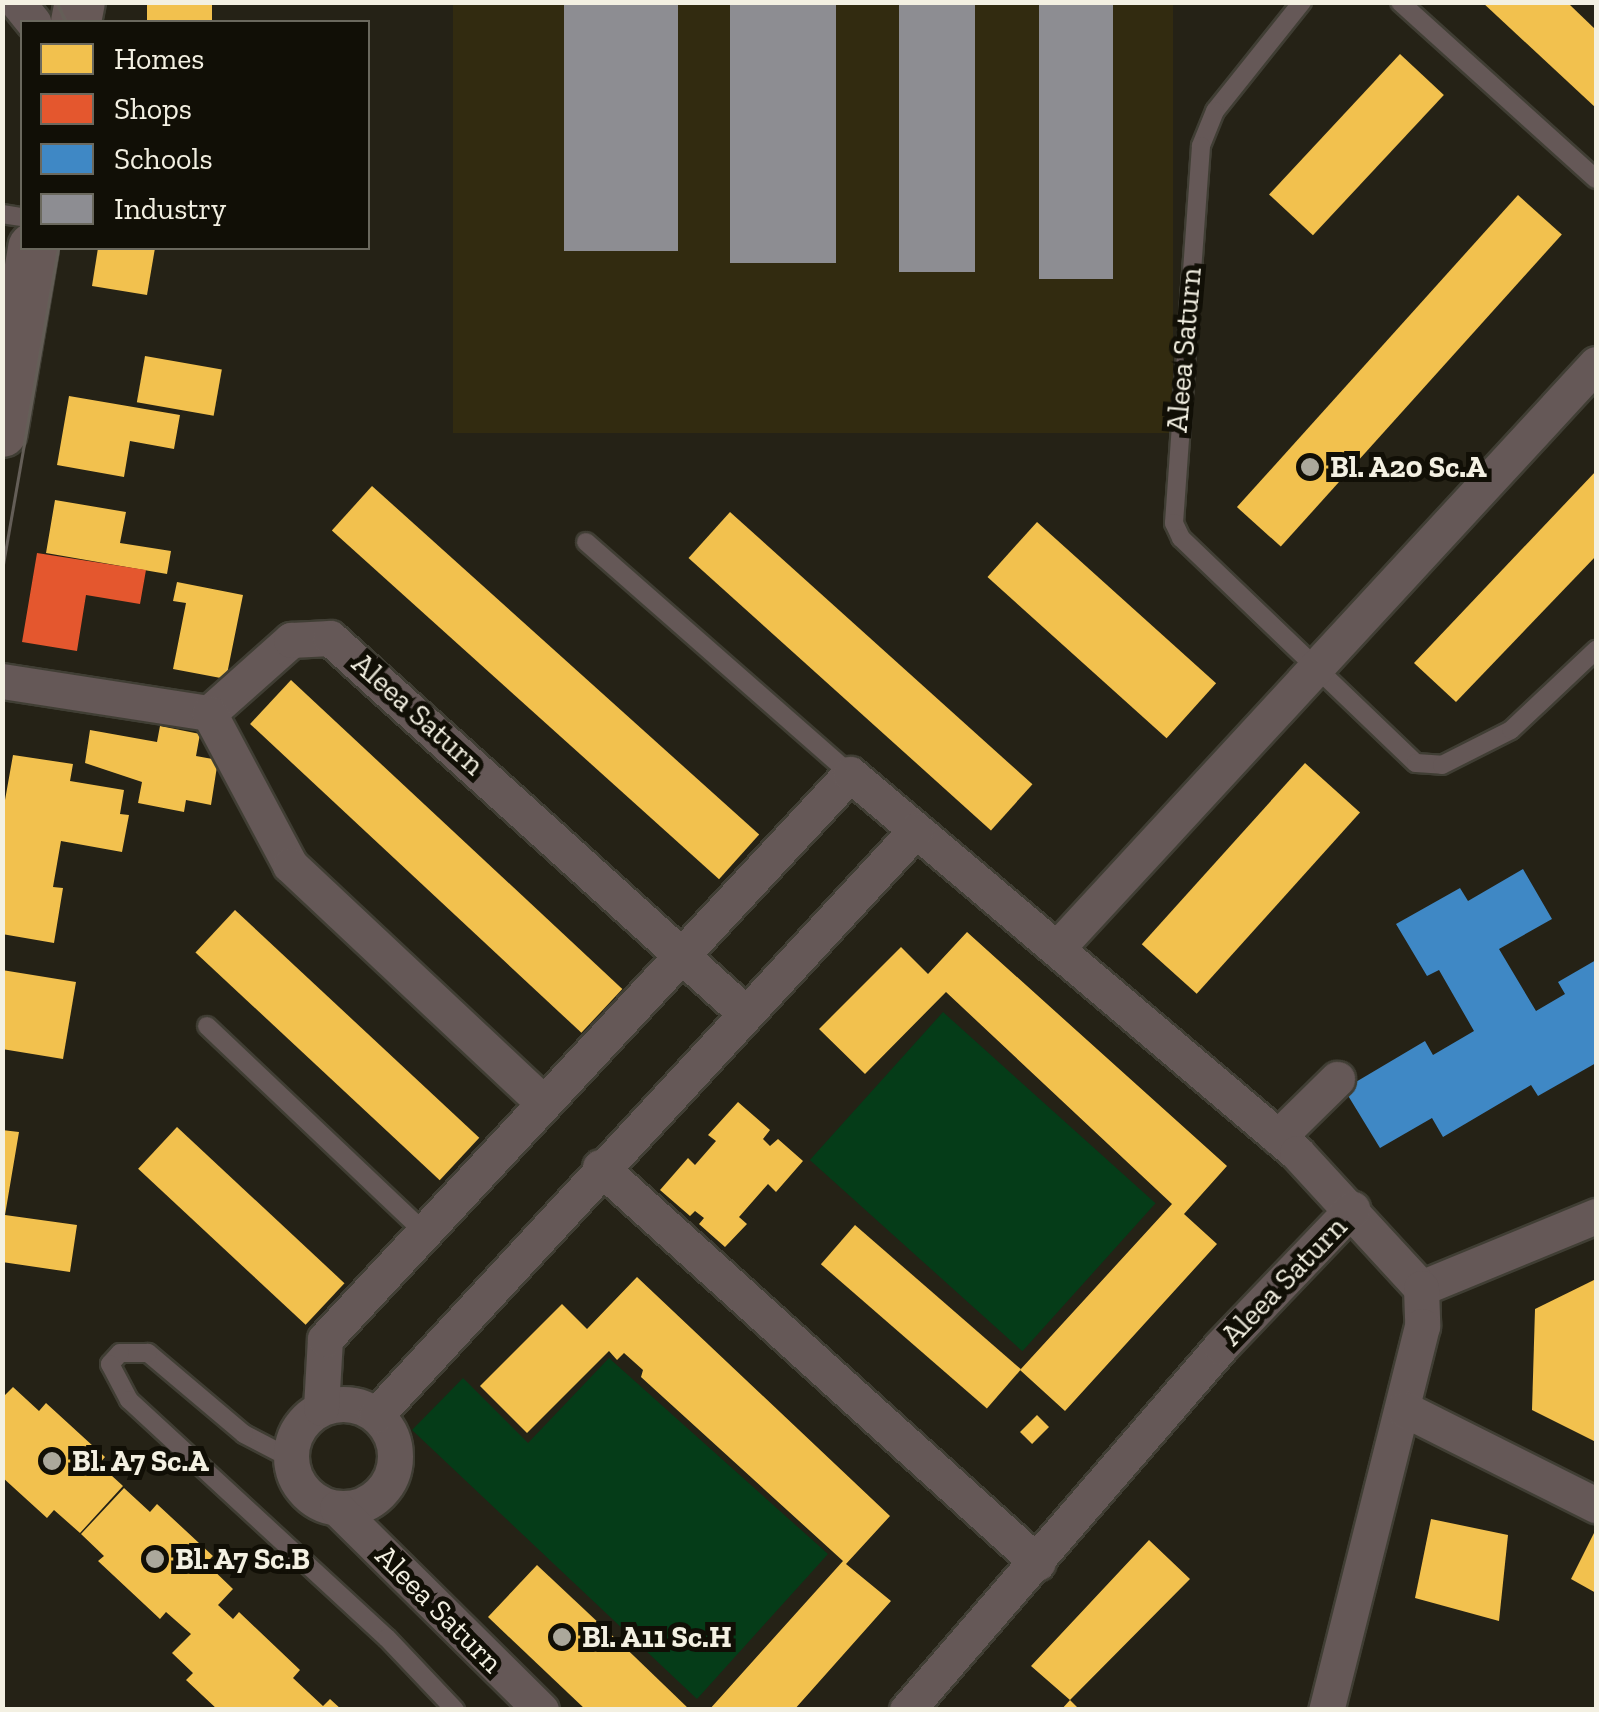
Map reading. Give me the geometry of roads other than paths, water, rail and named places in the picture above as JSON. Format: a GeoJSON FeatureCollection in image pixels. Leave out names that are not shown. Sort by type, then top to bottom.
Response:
{"type":"FeatureCollection","features":[{"type":"Feature","properties":{"kind":"main road"},"geometry":{"type":"LineString","coordinates":[[2,432],[34,250]]}},
{"type":"Feature","properties":{"kind":"street"},"geometry":{"type":"LineString","coordinates":[[1059,946],[1321,670],[1596,364]]}},
{"type":"Feature","properties":{"kind":"street","name":"Aleea Saturn"},"geometry":{"type":"LineString","coordinates":[[209,712],[291,640],[330,638],[744,1012]]}},
{"type":"Feature","properties":{"kind":"street"},"geometry":{"type":"LineString","coordinates":[[2,682],[209,712],[290,865],[542,1102]]}},
{"type":"Feature","properties":{"kind":"street"},"geometry":{"type":"LineString","coordinates":[[322,1408],[325,1339],[850,774]]}},
{"type":"Feature","properties":{"kind":"street","name":"Aleea Saturn"},"geometry":{"type":"LineString","coordinates":[[850,774],[1059,946],[1278,1137],[1352,1209],[1221,1346],[1038,1563],[907,1710]]}},
{"type":"Feature","properties":{"kind":"street"},"geometry":{"type":"LineString","coordinates":[[376,1415],[916,830]]}},
{"type":"Feature","properties":{"kind":"street"},"geometry":{"type":"LineString","coordinates":[[1278,1137],[1338,1079]]}},
{"type":"Feature","properties":{"kind":"street"},"geometry":{"type":"LineString","coordinates":[[600,1168],[1038,1563]]}},
{"type":"Feature","properties":{"kind":"street"},"geometry":{"type":"LineString","coordinates":[[1326,1710],[1404,1409],[1425,1310],[1421,1288],[1352,1209]]}},
{"type":"Feature","properties":{"kind":"street"},"geometry":{"type":"LineString","coordinates":[[1421,1288],[1596,1216]]}},
{"type":"Feature","properties":{"kind":"street"},"geometry":{"type":"LineString","coordinates":[[347,1404],[376,1415],[394,1443],[392,1476],[370,1501],[338,1508],[301,1488],[290,1458],[298,1428],[322,1408],[347,1404]]}},
{"type":"Feature","properties":{"kind":"street"},"geometry":{"type":"LineString","coordinates":[[1404,1409],[1596,1505]]}},
{"type":"Feature","properties":{"kind":"street","name":"Aleea Saturn"},"geometry":{"type":"LineString","coordinates":[[338,1508],[541,1710]]}},
{"type":"Feature","properties":{"kind":"lane","name":"Aleea Saturn"},"geometry":{"type":"LineString","coordinates":[[1302,2],[1215,111],[1201,146],[1171,505],[1181,538],[1416,763],[1442,765],[1526,720],[1596,650]]}},
{"type":"Feature","properties":{"kind":"lane"},"geometry":{"type":"LineString","coordinates":[[1400,2],[1596,179]]}},
{"type":"Feature","properties":{"kind":"lane","name":"Aleea Saturn"},"geometry":{"type":"LineString","coordinates":[[586,542],[850,774]]}},
{"type":"Feature","properties":{"kind":"lane"},"geometry":{"type":"LineString","coordinates":[[207,1026],[425,1233]]}},
{"type":"Feature","properties":{"kind":"lane"},"geometry":{"type":"LineString","coordinates":[[290,1458],[244,1434],[158,1358],[120,1353],[110,1364],[129,1400],[388,1638],[455,1710]]}},
{"type":"Feature","properties":{"kind":"tram line"},"geometry":{"type":"LineString","coordinates":[[57,2],[65,20]]}},
{"type":"Feature","properties":{"kind":"tram line"},"geometry":{"type":"LineString","coordinates":[[2,570],[58,250]]}},
{"type":"Feature","properties":{"kind":"place","name":"Bl. A20 Sc.A"},"geometry":{"type":"Point","coordinates":[1310,467]}},
{"type":"Feature","properties":{"kind":"place","name":"Bl. A7 Sc.A"},"geometry":{"type":"Point","coordinates":[52,1461]}},
{"type":"Feature","properties":{"kind":"place","name":"Bl. A7 Sc.B"},"geometry":{"type":"Point","coordinates":[155,1559]}},
{"type":"Feature","properties":{"kind":"place","name":"Bl. A11 Sc.H"},"geometry":{"type":"Point","coordinates":[562,1637]}}]}
